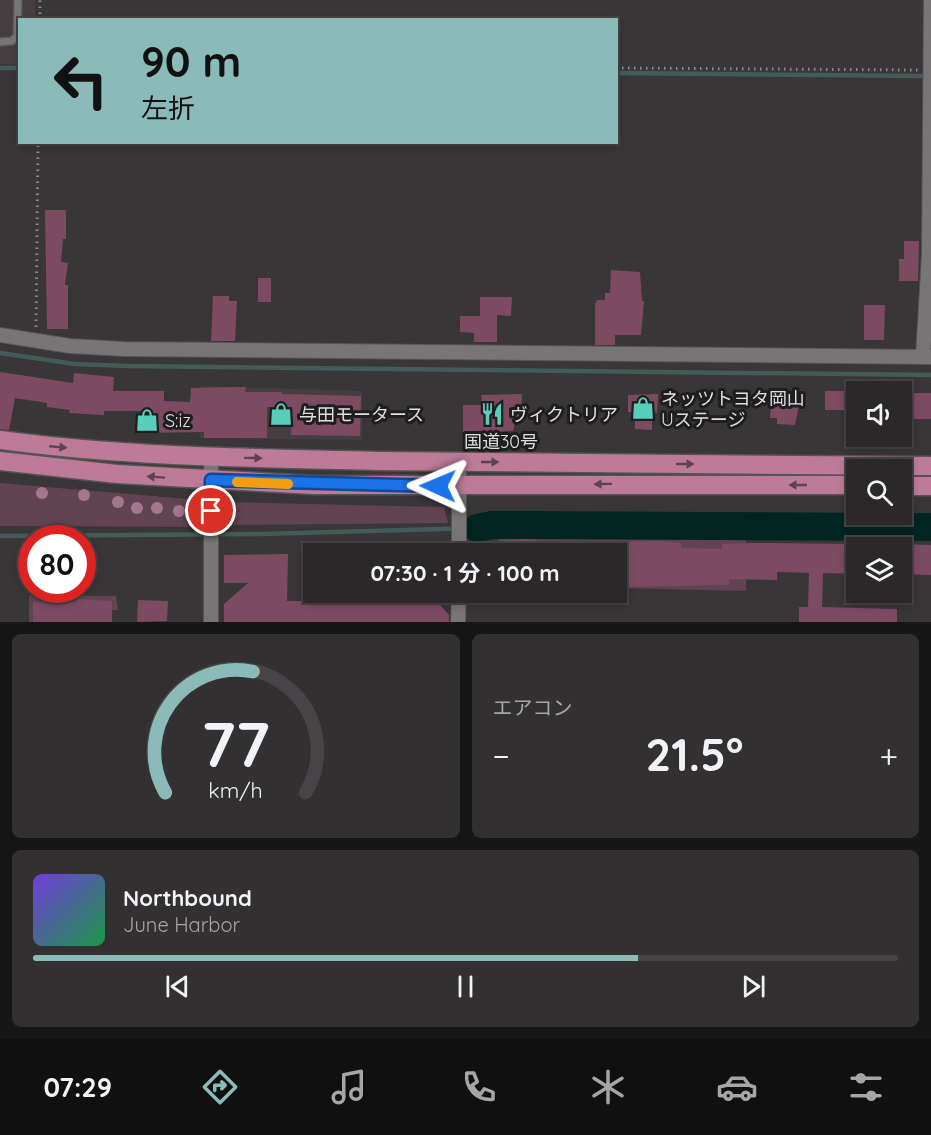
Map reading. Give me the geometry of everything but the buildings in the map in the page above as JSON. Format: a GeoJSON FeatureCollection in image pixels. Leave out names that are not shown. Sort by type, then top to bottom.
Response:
{"type":"FeatureCollection","features":[{"type":"Feature","properties":{"kind":"highway","name":"国道30号"},"geometry":{"type":"LineString","coordinates":[[0,440],[119,452],[211,457],[459,462],[931,465]]}},
{"type":"Feature","properties":{"kind":"highway"},"geometry":{"type":"LineString","coordinates":[[0,461],[117,474],[211,480],[459,487],[625,483],[846,485]]}},
{"type":"Feature","properties":{"kind":"highway"},"geometry":{"type":"LineString","coordinates":[[912,486],[931,486]]}},
{"type":"Feature","properties":{"kind":"street"},"geometry":{"type":"LineString","coordinates":[[0,335],[88,347],[202,351],[927,357],[931,0]]}},
{"type":"Feature","properties":{"kind":"street"},"geometry":{"type":"LineString","coordinates":[[211,457],[211,622]]}},
{"type":"Feature","properties":{"kind":"street"},"geometry":{"type":"LineString","coordinates":[[459,462],[459,543]]}},
{"type":"Feature","properties":{"kind":"street"},"geometry":{"type":"LineString","coordinates":[[458,622],[459,603]]}},
{"type":"Feature","properties":{"kind":"lane"},"geometry":{"type":"LineString","coordinates":[[0,42],[12,41],[17,36],[18,0]]}},
{"type":"Feature","properties":{"kind":"path"},"geometry":{"type":"LineString","coordinates":[[40,0],[40,18]]}},
{"type":"Feature","properties":{"kind":"path"},"geometry":{"type":"LineString","coordinates":[[618,68],[931,70]]}},
{"type":"Feature","properties":{"kind":"path"},"geometry":{"type":"LineString","coordinates":[[36,341],[38,144]]}},
{"type":"Feature","properties":{"kind":"shaded area"},"geometry":{"type":"Polygon","coordinates":[[[0,0],[35,0],[35,18],[18,18],[18,65],[0,64],[0,0]]]}},
{"type":"Feature","properties":{"kind":"shaded area","name":"与田モータース"},"geometry":{"type":"Polygon","coordinates":[[[201,386],[362,391],[362,440],[200,438],[201,386]]]}},
{"type":"Feature","properties":{"kind":"shaded area"},"geometry":{"type":"Polygon","coordinates":[[[0,483],[200,500],[201,527],[0,526],[0,483]]]}},
{"type":"Feature","properties":{"kind":"shaded area"},"geometry":{"type":"Polygon","coordinates":[[[220,502],[444,507],[448,523],[220,525],[220,502]]]}},
{"type":"Feature","properties":{"kind":"shaded area"},"geometry":{"type":"Polygon","coordinates":[[[498,537],[746,539],[746,591],[627,588],[627,543],[498,543],[498,537]]]}},
{"type":"Feature","properties":{"kind":"shaded area"},"geometry":{"type":"Polygon","coordinates":[[[96,596],[116,596],[118,610],[112,610],[112,622],[29,622],[29,603],[96,603],[96,596]]]}},
{"type":"Feature","properties":{"kind":"waterway"},"geometry":{"type":"LineString","coordinates":[[0,68],[18,68]]}},
{"type":"Feature","properties":{"kind":"waterway"},"geometry":{"type":"LineString","coordinates":[[618,73],[923,76]]}},
{"type":"Feature","properties":{"kind":"waterway"},"geometry":{"type":"LineString","coordinates":[[0,353],[75,364],[128,366],[931,375]]}},
{"type":"Feature","properties":{"kind":"waterway"},"geometry":{"type":"LineString","coordinates":[[477,528],[492,525],[931,527]]}},
{"type":"Feature","properties":{"kind":"waterway"},"geometry":{"type":"LineString","coordinates":[[0,536],[262,534],[477,528]]}},
{"type":"Feature","properties":{"kind":"slow traffic"},"geometry":{"type":"LineString","coordinates":[[237,482],[288,484]]}},
{"type":"Feature","properties":{"kind":"place","name":"ネッツトヨタ岡山 Uステージ"},"geometry":{"type":"Point","coordinates":[643,408]}},
{"type":"Feature","properties":{"kind":"place","name":"与田モータース"},"geometry":{"type":"Point","coordinates":[281,414]}},
{"type":"Feature","properties":{"kind":"place","name":"ヴィクトリア"},"geometry":{"type":"Point","coordinates":[492,414]}},
{"type":"Feature","properties":{"kind":"place","name":"S:iz"},"geometry":{"type":"Point","coordinates":[147,420]}},
{"type":"Feature","properties":{"kind":"route"},"geometry":{"type":"LineString","coordinates":[[211,511],[211,480],[313,485],[438,486]]}}]}
